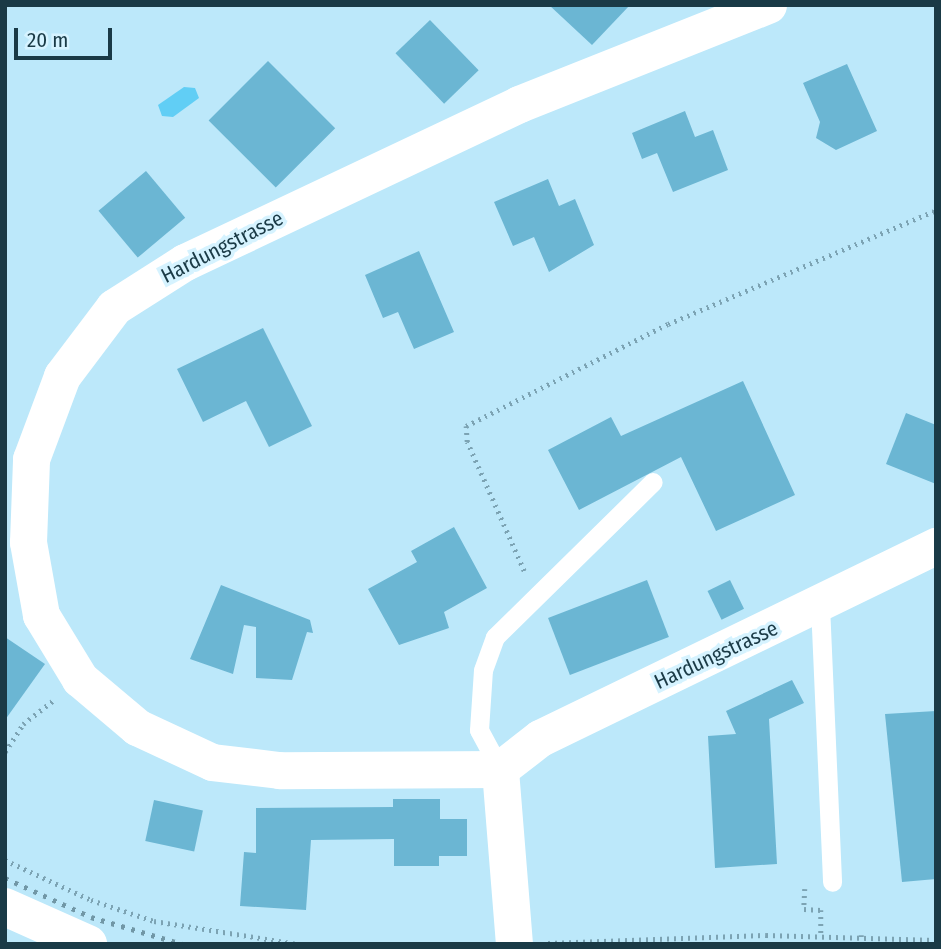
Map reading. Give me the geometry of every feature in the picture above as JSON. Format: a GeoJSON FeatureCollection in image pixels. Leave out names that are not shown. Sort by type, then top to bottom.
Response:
{"type":"FeatureCollection","features":[{"type":"Feature","properties":{"kind":"main road"},"geometry":{"type":"LineString","coordinates":[[5,907],[89,944]]}},
{"type":"Feature","properties":{"kind":"street","name":"Hardungstrasse"},"geometry":{"type":"LineString","coordinates":[[768,5],[519,104],[185,262],[114,307],[62,376],[31,459],[28,542],[41,615],[80,679],[137,727],[212,762],[279,770],[500,769],[540,738],[820,605],[936,546]]}},
{"type":"Feature","properties":{"kind":"street"},"geometry":{"type":"LineString","coordinates":[[500,769],[514,944]]}},
{"type":"Feature","properties":{"kind":"lane"},"geometry":{"type":"LineString","coordinates":[[500,769],[479,730],[483,670],[495,637],[653,482]]}},
{"type":"Feature","properties":{"kind":"lane"},"geometry":{"type":"LineString","coordinates":[[820,605],[832,882]]}},
{"type":"Feature","properties":{"kind":"path"},"geometry":{"type":"LineString","coordinates":[[526,575],[467,442],[466,426],[668,324],[936,210]]}},
{"type":"Feature","properties":{"kind":"path"},"geometry":{"type":"LineString","coordinates":[[5,752],[23,724]]}},
{"type":"Feature","properties":{"kind":"path"},"geometry":{"type":"LineString","coordinates":[[5,860],[91,900],[154,921],[297,944]]}},
{"type":"Feature","properties":{"kind":"path"},"geometry":{"type":"LineString","coordinates":[[536,944],[861,935],[936,940]]}},
{"type":"Feature","properties":{"kind":"path"},"geometry":{"type":"LineString","coordinates":[[861,935],[861,944]]}},
{"type":"Feature","properties":{"kind":"water"},"geometry":{"type":"Polygon","coordinates":[[[184,87],[195,88],[199,98],[173,117],[162,116],[158,105],[184,87]]]}},
{"type":"Feature","properties":{"kind":"building"},"geometry":{"type":"Polygon","coordinates":[[[549,5],[630,5],[592,45],[549,5]]]}},
{"type":"Feature","properties":{"kind":"building"},"geometry":{"type":"Polygon","coordinates":[[[430,20],[479,70],[444,104],[395,53],[430,20]]]}},
{"type":"Feature","properties":{"kind":"building"},"geometry":{"type":"Polygon","coordinates":[[[268,61],[335,128],[276,188],[209,120],[268,61]]]}},
{"type":"Feature","properties":{"kind":"building"},"geometry":{"type":"Polygon","coordinates":[[[847,64],[877,131],[836,150],[816,138],[820,122],[803,83],[847,64]]]}},
{"type":"Feature","properties":{"kind":"building"},"geometry":{"type":"Polygon","coordinates":[[[685,111],[695,137],[713,130],[728,170],[673,192],[657,153],[642,159],[632,133],[685,111]]]}},
{"type":"Feature","properties":{"kind":"building"},"geometry":{"type":"Polygon","coordinates":[[[146,171],[185,218],[138,258],[99,211],[146,171]]]}},
{"type":"Feature","properties":{"kind":"building"},"geometry":{"type":"Polygon","coordinates":[[[548,179],[559,206],[575,199],[594,245],[549,272],[534,237],[513,246],[494,202],[548,179]]]}},
{"type":"Feature","properties":{"kind":"building"},"geometry":{"type":"Polygon","coordinates":[[[419,251],[454,332],[414,349],[398,312],[383,318],[365,275],[419,251]]]}},
{"type":"Feature","properties":{"kind":"building"},"geometry":{"type":"Polygon","coordinates":[[[263,328],[312,426],[269,447],[246,401],[203,422],[177,369],[263,328]]]}},
{"type":"Feature","properties":{"kind":"building"},"geometry":{"type":"Polygon","coordinates":[[[743,381],[795,495],[716,531],[681,457],[579,510],[548,450],[611,417],[621,436],[743,381]]]}},
{"type":"Feature","properties":{"kind":"building"},"geometry":{"type":"Polygon","coordinates":[[[906,413],[936,425],[936,484],[886,464],[906,413]]]}},
{"type":"Feature","properties":{"kind":"building"},"geometry":{"type":"Polygon","coordinates":[[[454,527],[487,588],[444,612],[449,628],[399,645],[368,589],[417,562],[411,551],[454,527]]]}},
{"type":"Feature","properties":{"kind":"building"},"geometry":{"type":"Polygon","coordinates":[[[647,580],[669,637],[570,675],[548,618],[647,580]]]}},
{"type":"Feature","properties":{"kind":"building"},"geometry":{"type":"Polygon","coordinates":[[[730,580],[744,609],[722,620],[708,591],[730,580]]]}},
{"type":"Feature","properties":{"kind":"building"},"geometry":{"type":"Polygon","coordinates":[[[221,585],[310,620],[313,633],[307,632],[292,680],[256,678],[256,627],[244,625],[233,674],[190,659],[221,585]]]}},
{"type":"Feature","properties":{"kind":"building"},"geometry":{"type":"Polygon","coordinates":[[[5,637],[45,664],[5,720],[5,637]]]}},
{"type":"Feature","properties":{"kind":"building"},"geometry":{"type":"Polygon","coordinates":[[[792,680],[804,703],[769,719],[777,864],[715,868],[708,736],[736,734],[726,711],[792,680]]]}},
{"type":"Feature","properties":{"kind":"building"},"geometry":{"type":"Polygon","coordinates":[[[936,711],[936,879],[902,882],[885,714],[936,711]]]}},
{"type":"Feature","properties":{"kind":"building"},"geometry":{"type":"Polygon","coordinates":[[[393,799],[440,799],[440,819],[467,819],[467,856],[439,856],[439,866],[394,866],[394,839],[311,840],[306,910],[240,906],[244,852],[256,853],[256,808],[393,807],[393,799]]]}},
{"type":"Feature","properties":{"kind":"building"},"geometry":{"type":"Polygon","coordinates":[[[154,800],[203,810],[194,851],[145,841],[154,800]]]}},
{"type":"Feature","properties":{"kind":"railway"},"geometry":{"type":"LineString","coordinates":[[5,878],[91,917],[182,944]]}}]}
